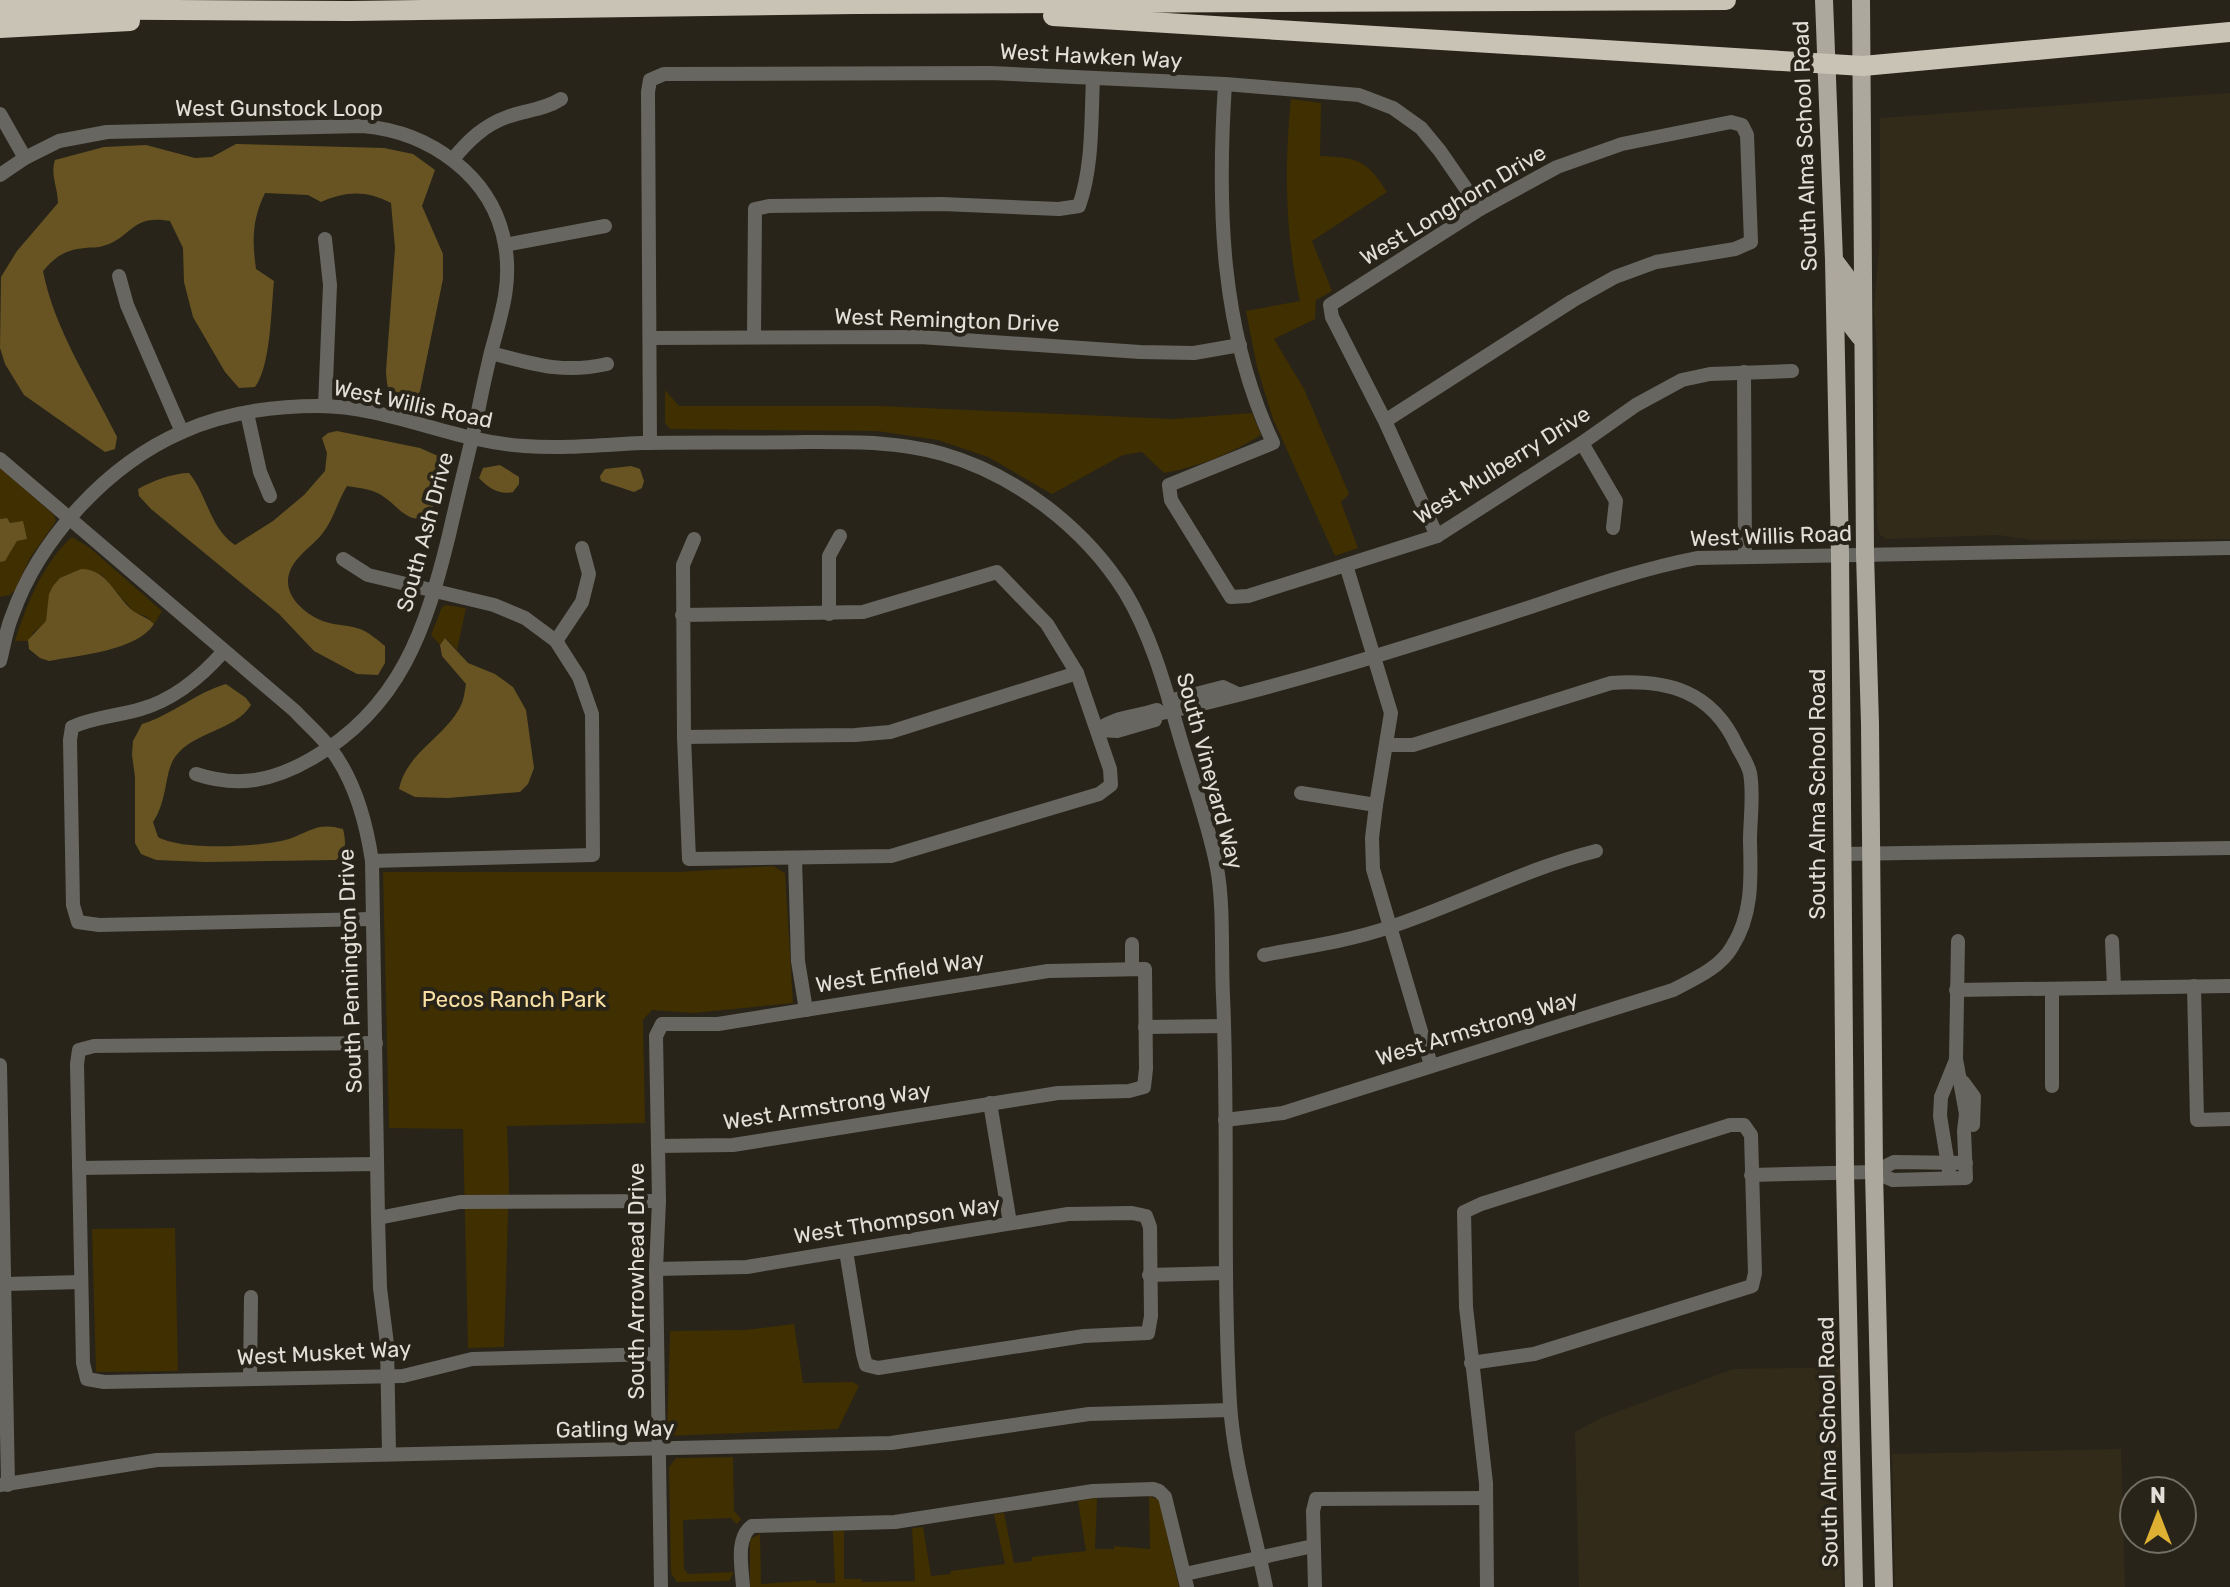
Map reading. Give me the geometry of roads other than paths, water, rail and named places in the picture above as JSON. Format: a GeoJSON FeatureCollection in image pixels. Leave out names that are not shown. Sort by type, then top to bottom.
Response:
{"type":"FeatureCollection","features":[{"type":"Feature","properties":{"kind":"highway"},"geometry":{"type":"LineString","coordinates":[[0,9],[350,11],[856,4],[1726,0]]}},
{"type":"Feature","properties":{"kind":"highway"},"geometry":{"type":"LineString","coordinates":[[856,4],[1624,52],[1825,54],[1863,66],[2230,32]]}},
{"type":"Feature","properties":{"kind":"highway"},"geometry":{"type":"LineString","coordinates":[[0,28],[350,11]]}},
{"type":"Feature","properties":{"kind":"main road","name":"South Alma School Road"},"geometry":{"type":"LineString","coordinates":[[1824,0],[1834,260],[1840,554],[1845,1173],[1854,1587]]}},
{"type":"Feature","properties":{"kind":"main road"},"geometry":{"type":"LineString","coordinates":[[1861,0],[1865,554],[1884,1587]]}},
{"type":"Feature","properties":{"kind":"main road"},"geometry":{"type":"LineString","coordinates":[[1624,52],[1652,59],[1803,69],[1819,86],[1828,119]]}},
{"type":"Feature","properties":{"kind":"main road"},"geometry":{"type":"LineString","coordinates":[[1834,260],[1846,276],[1852,330],[1863,339]]}},
{"type":"Feature","properties":{"kind":"street","name":"West Hawken Way"},"geometry":{"type":"LineString","coordinates":[[650,338],[650,80],[664,74],[938,71],[1225,84],[1350,94],[1393,108],[1421,128],[1480,209]]}},
{"type":"Feature","properties":{"kind":"street"},"geometry":{"type":"LineString","coordinates":[[754,337],[755,209],[769,206],[942,204],[1059,209],[1079,206],[1084,193],[1089,153],[1093,78]]}},
{"type":"Feature","properties":{"kind":"street"},"geometry":{"type":"LineString","coordinates":[[1225,84],[1222,231],[1224,264],[1240,345]]}},
{"type":"Feature","properties":{"kind":"street"},"geometry":{"type":"LineString","coordinates":[[453,159],[469,140],[488,126],[507,117],[547,108],[561,99]]}},
{"type":"Feature","properties":{"kind":"street"},"geometry":{"type":"LineString","coordinates":[[0,114],[25,158]]}},
{"type":"Feature","properties":{"kind":"street","name":"West Longhorn Drive"},"geometry":{"type":"LineString","coordinates":[[1731,122],[1742,125],[1747,135],[1751,242],[1735,249],[1656,262],[1615,277],[1572,301],[1385,421],[1332,317],[1330,305],[1480,209],[1557,167],[1622,144],[1731,122]]}},
{"type":"Feature","properties":{"kind":"street","name":"West Gunstock Loop"},"geometry":{"type":"LineString","coordinates":[[0,175],[59,141],[107,132],[363,126],[388,128],[421,140],[453,159],[487,197],[505,245],[506,299],[472,439]]}},
{"type":"Feature","properties":{"kind":"street"},"geometry":{"type":"LineString","coordinates":[[505,245],[605,226]]}},
{"type":"Feature","properties":{"kind":"street"},"geometry":{"type":"LineString","coordinates":[[325,239],[330,285],[325,406]]}},
{"type":"Feature","properties":{"kind":"street"},"geometry":{"type":"LineString","coordinates":[[119,276],[127,305],[182,432]]}},
{"type":"Feature","properties":{"kind":"street","name":"West Remington Drive"},"geometry":{"type":"LineString","coordinates":[[650,338],[920,337],[1180,353],[1240,345]]}},
{"type":"Feature","properties":{"kind":"street"},"geometry":{"type":"LineString","coordinates":[[650,338],[650,443]]}},
{"type":"Feature","properties":{"kind":"street","name":"West Mulberry Drive"},"geometry":{"type":"LineString","coordinates":[[1240,345],[1273,443],[1169,485],[1171,500],[1231,597],[1248,596],[1437,536],[1636,405],[1682,380],[1710,374],[1792,371]]}},
{"type":"Feature","properties":{"kind":"street"},"geometry":{"type":"LineString","coordinates":[[491,353],[554,369],[585,369],[607,364]]}},
{"type":"Feature","properties":{"kind":"street"},"geometry":{"type":"LineString","coordinates":[[1744,372],[1745,556]]}},
{"type":"Feature","properties":{"kind":"street","name":"West Willis Road"},"geometry":{"type":"LineString","coordinates":[[0,661],[7,633],[6,610],[70,518],[125,467],[182,432],[247,413],[325,406],[363,411],[472,439],[535,447],[650,443]]}},
{"type":"Feature","properties":{"kind":"street"},"geometry":{"type":"LineString","coordinates":[[247,413],[260,472],[270,496]]}},
{"type":"Feature","properties":{"kind":"street"},"geometry":{"type":"LineString","coordinates":[[1385,421],[1437,536]]}},
{"type":"Feature","properties":{"kind":"street","name":"South Ash Drive"},"geometry":{"type":"LineString","coordinates":[[196,774],[219,782],[256,781],[291,771],[331,748],[372,711],[419,639],[435,591],[472,439]]}},
{"type":"Feature","properties":{"kind":"street","name":"South Vineyard Way"},"geometry":{"type":"LineString","coordinates":[[650,443],[864,442],[942,454],[976,466],[1035,499],[1089,545],[1125,592],[1149,641],[1218,870],[1224,1026],[1225,1273],[1230,1410],[1240,1477],[1266,1587]]}},
{"type":"Feature","properties":{"kind":"street"},"geometry":{"type":"LineString","coordinates":[[1582,443],[1616,501],[1613,528]]}},
{"type":"Feature","properties":{"kind":"street"},"geometry":{"type":"LineString","coordinates":[[0,459],[70,518]]}},
{"type":"Feature","properties":{"kind":"street","name":"South Pennington Drive"},"geometry":{"type":"LineString","coordinates":[[70,518],[295,711],[331,748],[358,801],[372,861],[378,1218],[389,1453]]}},
{"type":"Feature","properties":{"kind":"street"},"geometry":{"type":"LineString","coordinates":[[829,614],[829,556],[840,536]]}},
{"type":"Feature","properties":{"kind":"street"},"geometry":{"type":"LineString","coordinates":[[682,615],[863,612],[997,572],[1047,624],[1077,673],[1110,769],[1111,785],[1099,794],[891,856],[689,859],[682,615],[683,565],[694,539]]}},
{"type":"Feature","properties":{"kind":"street"},"geometry":{"type":"LineString","coordinates":[[556,641],[582,602],[589,574],[582,548]]}},
{"type":"Feature","properties":{"kind":"street","name":"West Willis Road"},"geometry":{"type":"LineString","coordinates":[[1097,730],[1117,731],[1158,718],[1168,708],[1223,687],[1238,694],[1490,620],[1640,570],[1697,558],[2230,548]]}},
{"type":"Feature","properties":{"kind":"street"},"geometry":{"type":"LineString","coordinates":[[343,559],[368,575],[494,605],[525,618],[556,641],[579,677],[592,714],[593,855],[372,861]]}},
{"type":"Feature","properties":{"kind":"street"},"geometry":{"type":"LineString","coordinates":[[1346,565],[1391,713],[1372,838],[1373,869],[1431,1065]]}},
{"type":"Feature","properties":{"kind":"street"},"geometry":{"type":"LineString","coordinates":[[224,651],[204,673],[146,708],[72,727],[73,890],[78,922],[99,925],[373,919]]}},
{"type":"Feature","properties":{"kind":"street"},"geometry":{"type":"LineString","coordinates":[[684,737],[890,732],[1077,673]]}},
{"type":"Feature","properties":{"kind":"street"},"geometry":{"type":"LineString","coordinates":[[1387,745],[1413,745],[1611,683],[1645,681],[1679,688],[1710,706],[1720,694]]}},
{"type":"Feature","properties":{"kind":"street","name":"West Armstrong Way"},"geometry":{"type":"LineString","coordinates":[[1225,1120],[1283,1113],[1673,990],[1707,972],[1731,950],[1743,925],[1751,896],[1750,772],[1728,726],[1710,706]]}},
{"type":"Feature","properties":{"kind":"street"},"geometry":{"type":"LineString","coordinates":[[1301,793],[1376,805]]}},
{"type":"Feature","properties":{"kind":"street"},"geometry":{"type":"LineString","coordinates":[[1842,854],[2230,848]]}},
{"type":"Feature","properties":{"kind":"street"},"geometry":{"type":"LineString","coordinates":[[1264,955],[1389,928],[1528,871],[1596,851]]}},
{"type":"Feature","properties":{"kind":"street"},"geometry":{"type":"LineString","coordinates":[[795,858],[798,961],[806,1010]]}},
{"type":"Feature","properties":{"kind":"street"},"geometry":{"type":"LineString","coordinates":[[1874,1172],[1893,1180],[1966,1178],[1966,1114],[1956,1059],[1958,941]]}},
{"type":"Feature","properties":{"kind":"street"},"geometry":{"type":"LineString","coordinates":[[2112,941],[2114,987]]}},
{"type":"Feature","properties":{"kind":"street"},"geometry":{"type":"LineString","coordinates":[[1132,944],[1145,1027],[1224,1026]]}},
{"type":"Feature","properties":{"kind":"street","name":"West Enfield Way"},"geometry":{"type":"LineString","coordinates":[[662,1024],[718,1024],[1048,971],[1138,969]]}},
{"type":"Feature","properties":{"kind":"street"},"geometry":{"type":"LineString","coordinates":[[2194,986],[2197,1120],[2230,1119]]}},
{"type":"Feature","properties":{"kind":"street"},"geometry":{"type":"LineString","coordinates":[[1956,990],[2230,986]]}},
{"type":"Feature","properties":{"kind":"street"},"geometry":{"type":"LineString","coordinates":[[2052,989],[2052,1086]]}},
{"type":"Feature","properties":{"kind":"street","name":"South Arrowhead Drive"},"geometry":{"type":"LineString","coordinates":[[661,1587],[656,1036],[662,1024]]}},
{"type":"Feature","properties":{"kind":"street","name":"West Armstrong Way"},"geometry":{"type":"LineString","coordinates":[[658,1146],[733,1145],[1058,1093],[1129,1091],[1144,1087],[1145,1027]]}},
{"type":"Feature","properties":{"kind":"street"},"geometry":{"type":"LineString","coordinates":[[6,1284],[81,1282],[79,1050],[94,1046],[376,1043]]}},
{"type":"Feature","properties":{"kind":"street"},"geometry":{"type":"LineString","coordinates":[[1950,1179],[1940,1116],[1941,1097],[1956,1059]]}},
{"type":"Feature","properties":{"kind":"street"},"geometry":{"type":"LineString","coordinates":[[0,1065],[6,1284],[4,1485]]}},
{"type":"Feature","properties":{"kind":"street"},"geometry":{"type":"LineString","coordinates":[[990,1103],[1010,1223]]}},
{"type":"Feature","properties":{"kind":"street"},"geometry":{"type":"LineString","coordinates":[[1471,1363],[1534,1354],[1752,1286],[1755,1273],[1751,1135],[1744,1125],[1730,1125],[1464,1212],[1466,1307],[1471,1363],[1483,1442],[1487,1587]]}},
{"type":"Feature","properties":{"kind":"street"},"geometry":{"type":"LineString","coordinates":[[1751,1175],[1874,1172],[1894,1162],[1966,1163]]}},
{"type":"Feature","properties":{"kind":"street"},"geometry":{"type":"LineString","coordinates":[[79,1168],[377,1164]]}},
{"type":"Feature","properties":{"kind":"street"},"geometry":{"type":"LineString","coordinates":[[378,1218],[460,1202],[659,1201]]}},
{"type":"Feature","properties":{"kind":"street","name":"West Thompson Way"},"geometry":{"type":"LineString","coordinates":[[656,1269],[747,1267],[1068,1214],[1132,1213],[1146,1216],[1150,1227],[1149,1275]]}},
{"type":"Feature","properties":{"kind":"street"},"geometry":{"type":"LineString","coordinates":[[846,1251],[866,1365],[878,1368],[1084,1336],[1148,1333],[1151,1316],[1149,1275],[1225,1273]]}},
{"type":"Feature","properties":{"kind":"street","name":"West Musket Way"},"geometry":{"type":"LineString","coordinates":[[81,1282],[83,1363],[87,1379],[104,1382],[403,1376],[472,1359],[657,1354]]}},
{"type":"Feature","properties":{"kind":"street"},"geometry":{"type":"LineString","coordinates":[[250,1379],[251,1297]]}},
{"type":"Feature","properties":{"kind":"street","name":"Gatling Way"},"geometry":{"type":"LineString","coordinates":[[4,1485],[157,1460],[891,1443],[1089,1414],[1230,1410]]}},
{"type":"Feature","properties":{"kind":"street"},"geometry":{"type":"LineString","coordinates":[[743,1587],[742,1542],[745,1531],[752,1526],[915,1520],[1093,1491],[1159,1491],[1165,1497],[1186,1581],[1313,1546]]}},
{"type":"Feature","properties":{"kind":"street"},"geometry":{"type":"LineString","coordinates":[[1315,1587],[1313,1511],[1316,1499],[1486,1498]]}},
{"type":"Feature","properties":{"kind":"park label","name":"Pecos Ranch Park"},"geometry":{"type":"Point","coordinates":[514,999]}}]}
